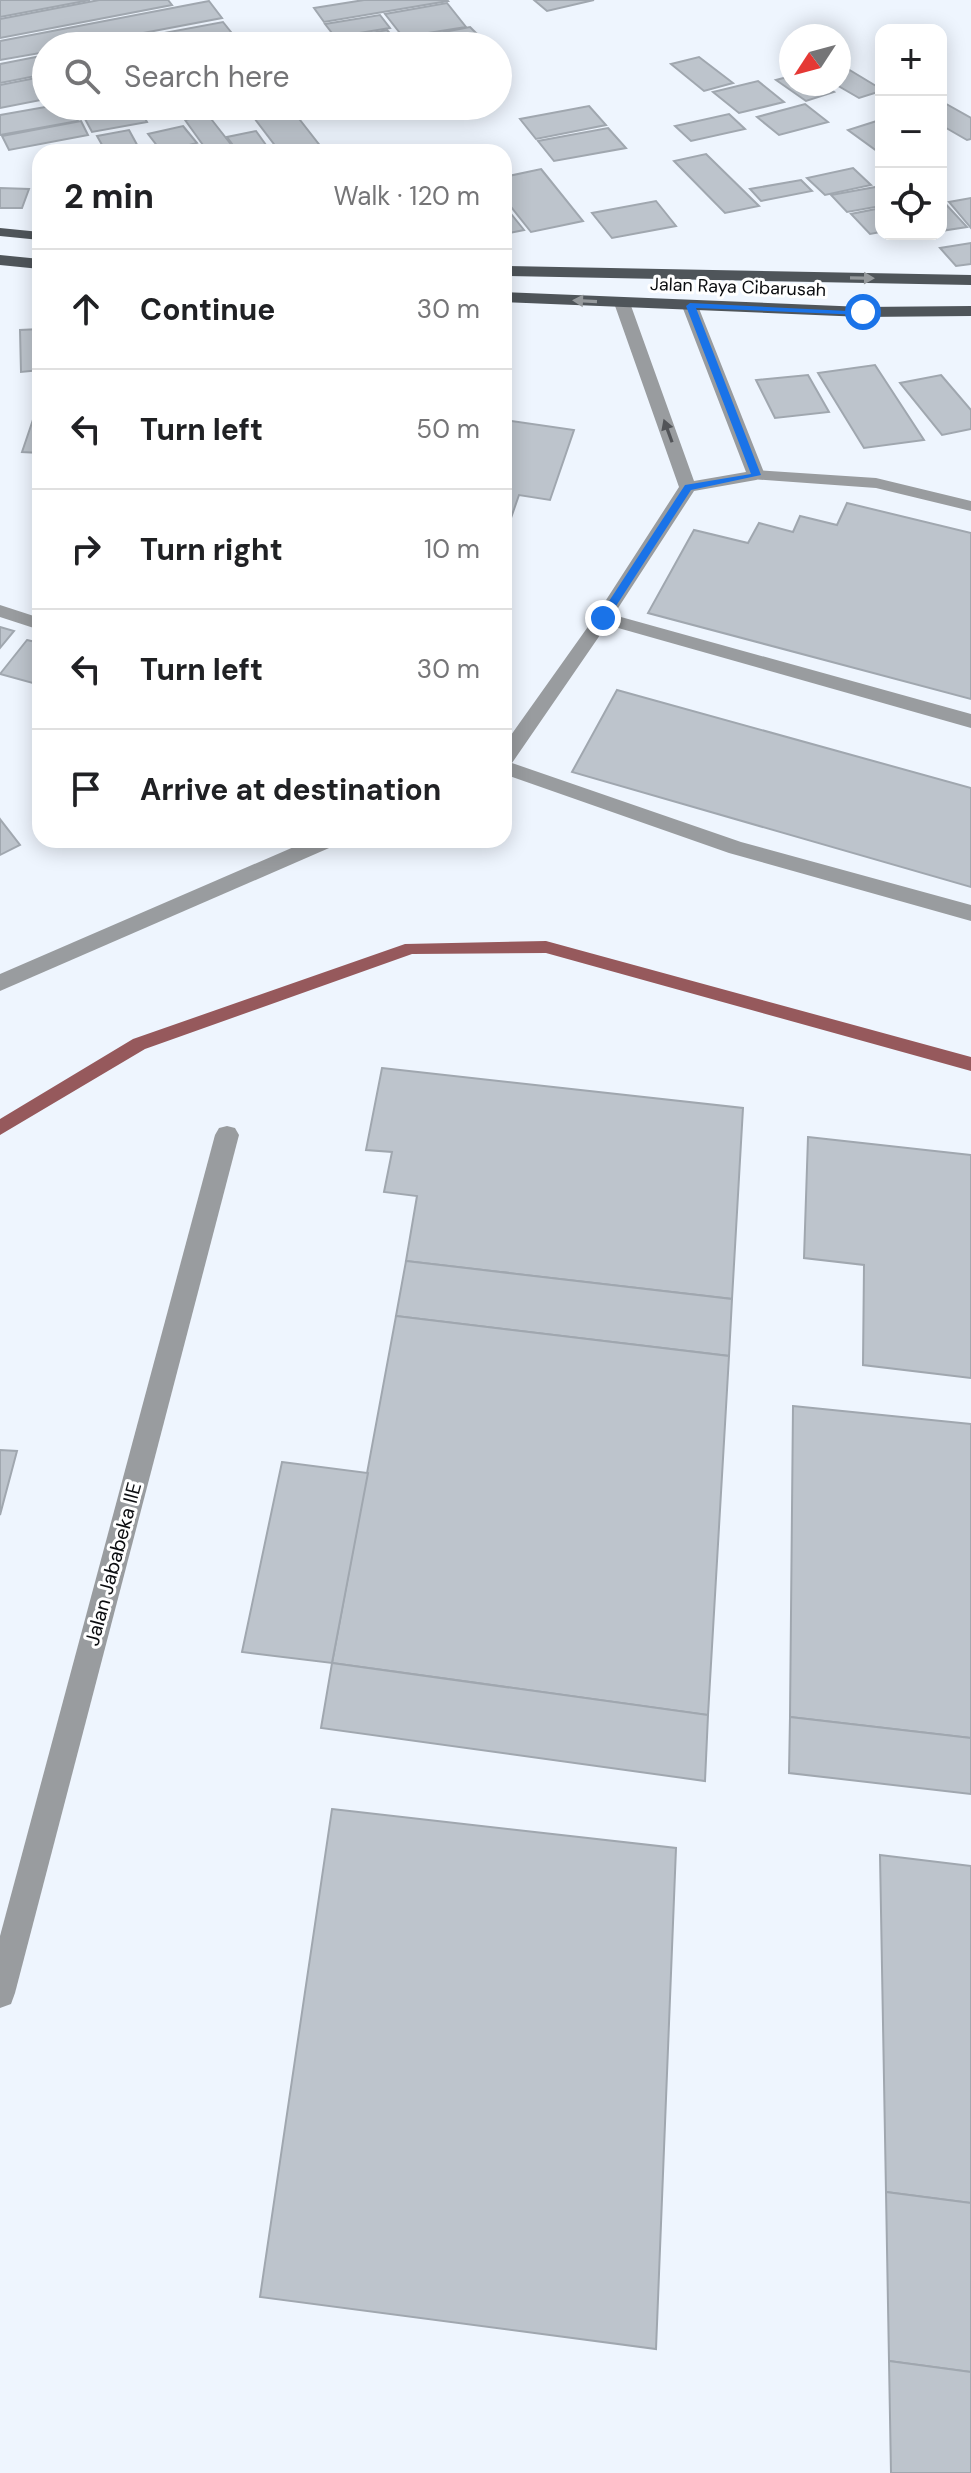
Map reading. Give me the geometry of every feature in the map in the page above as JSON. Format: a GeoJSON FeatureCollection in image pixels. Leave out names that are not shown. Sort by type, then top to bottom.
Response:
{"type":"FeatureCollection","features":[{"type":"Feature","properties":{"kind":"main road"},"geometry":{"type":"LineString","coordinates":[[0,232],[32,235]]}},
{"type":"Feature","properties":{"kind":"main road"},"geometry":{"type":"LineString","coordinates":[[0,260],[32,263]]}},
{"type":"Feature","properties":{"kind":"main road","name":"Jalan Raya Cibarusah"},"geometry":{"type":"LineString","coordinates":[[512,271],[971,280]]}},
{"type":"Feature","properties":{"kind":"main road","name":"Jalan Raya Cibarusah"},"geometry":{"type":"LineString","coordinates":[[512,297],[863,312],[971,311]]}},
{"type":"Feature","properties":{"kind":"street"},"geometry":{"type":"LineString","coordinates":[[622,303],[688,487]]}},
{"type":"Feature","properties":{"kind":"street"},"geometry":{"type":"LineString","coordinates":[[690,306],[756,475]]}},
{"type":"Feature","properties":{"kind":"street"},"geometry":{"type":"LineString","coordinates":[[512,749],[603,618],[688,487],[756,475],[817,477],[876,483],[971,506]]}},
{"type":"Feature","properties":{"kind":"street"},"geometry":{"type":"LineString","coordinates":[[0,611],[32,621]]}},
{"type":"Feature","properties":{"kind":"street"},"geometry":{"type":"LineString","coordinates":[[603,618],[971,721]]}},
{"type":"Feature","properties":{"kind":"street"},"geometry":{"type":"LineString","coordinates":[[512,770],[736,848],[971,913]]}},
{"type":"Feature","properties":{"kind":"street"},"geometry":{"type":"LineString","coordinates":[[0,983],[311,848]]}},
{"type":"Feature","properties":{"kind":"street","name":"Jalan Jababeka IIE"},"geometry":{"type":"LineString","coordinates":[[0,1993],[227,1135]]}},
{"type":"Feature","properties":{"kind":"building"},"geometry":{"type":"Polygon","coordinates":[[[0,0],[90,0],[0,17],[0,0]]]}},
{"type":"Feature","properties":{"kind":"building"},"geometry":{"type":"Polygon","coordinates":[[[99,0],[168,0],[172,5],[0,38],[0,19],[99,0]]]}},
{"type":"Feature","properties":{"kind":"building"},"geometry":{"type":"Polygon","coordinates":[[[364,0],[448,1],[324,22],[314,8],[364,0]]]}},
{"type":"Feature","properties":{"kind":"building"},"geometry":{"type":"Polygon","coordinates":[[[534,0],[594,0],[547,11],[534,0]]]}},
{"type":"Feature","properties":{"kind":"building"},"geometry":{"type":"Polygon","coordinates":[[[209,1],[222,18],[148,32],[47,32],[209,1]]]}},
{"type":"Feature","properties":{"kind":"building"},"geometry":{"type":"Polygon","coordinates":[[[447,3],[466,27],[434,32],[399,32],[385,14],[447,3]]]}},
{"type":"Feature","properties":{"kind":"building"},"geometry":{"type":"Polygon","coordinates":[[[380,15],[390,28],[331,32],[325,24],[380,15]]]}},
{"type":"Feature","properties":{"kind":"building"},"geometry":{"type":"Polygon","coordinates":[[[223,22],[231,32],[169,32],[223,22]]]}},
{"type":"Feature","properties":{"kind":"building"},"geometry":{"type":"Polygon","coordinates":[[[470,27],[475,32],[444,32],[470,27]]]}},
{"type":"Feature","properties":{"kind":"building"},"geometry":{"type":"Polygon","coordinates":[[[32,35],[32,54],[0,60],[0,41],[32,35]]]}},
{"type":"Feature","properties":{"kind":"building"},"geometry":{"type":"Polygon","coordinates":[[[699,57],[733,83],[704,91],[671,64],[699,57]]]}},
{"type":"Feature","properties":{"kind":"building"},"geometry":{"type":"Polygon","coordinates":[[[32,58],[32,77],[0,83],[0,64],[32,58]]]}},
{"type":"Feature","properties":{"kind":"building"},"geometry":{"type":"Polygon","coordinates":[[[851,71],[875,85],[875,93],[859,98],[851,93],[851,71]]]}},
{"type":"Feature","properties":{"kind":"building"},"geometry":{"type":"Polygon","coordinates":[[[32,79],[32,102],[0,108],[0,85],[32,79]]]}},
{"type":"Feature","properties":{"kind":"building"},"geometry":{"type":"Polygon","coordinates":[[[758,81],[784,102],[739,113],[713,92],[758,81]]]}},
{"type":"Feature","properties":{"kind":"building"},"geometry":{"type":"Polygon","coordinates":[[[799,96],[822,96],[806,101],[799,96]]]}},
{"type":"Feature","properties":{"kind":"building"},"geometry":{"type":"Polygon","coordinates":[[[805,104],[828,122],[779,135],[757,117],[805,104]]]}},
{"type":"Feature","properties":{"kind":"building"},"geometry":{"type":"Polygon","coordinates":[[[947,104],[971,118],[971,139],[967,140],[947,128],[947,104]]]}},
{"type":"Feature","properties":{"kind":"building"},"geometry":{"type":"Polygon","coordinates":[[[589,106],[606,125],[536,139],[520,119],[589,106]]]}},
{"type":"Feature","properties":{"kind":"building"},"geometry":{"type":"Polygon","coordinates":[[[32,109],[32,120],[78,121],[0,135],[0,115],[32,109]]]}},
{"type":"Feature","properties":{"kind":"building"},"geometry":{"type":"Polygon","coordinates":[[[729,114],[745,129],[691,141],[675,126],[729,114]]]}},
{"type":"Feature","properties":{"kind":"building"},"geometry":{"type":"Polygon","coordinates":[[[86,120],[147,122],[92,132],[86,120]]]}},
{"type":"Feature","properties":{"kind":"building"},"geometry":{"type":"Polygon","coordinates":[[[185,120],[212,120],[231,144],[202,144],[185,120]]]}},
{"type":"Feature","properties":{"kind":"building"},"geometry":{"type":"Polygon","coordinates":[[[256,120],[300,120],[319,144],[274,144],[256,120]]]}},
{"type":"Feature","properties":{"kind":"building"},"geometry":{"type":"Polygon","coordinates":[[[81,121],[88,135],[9,150],[2,136],[81,121]]]}},
{"type":"Feature","properties":{"kind":"building"},"geometry":{"type":"Polygon","coordinates":[[[875,122],[875,150],[848,130],[875,122]]]}},
{"type":"Feature","properties":{"kind":"building"},"geometry":{"type":"Polygon","coordinates":[[[183,126],[197,143],[156,144],[148,134],[183,126]]]}},
{"type":"Feature","properties":{"kind":"building"},"geometry":{"type":"Polygon","coordinates":[[[608,128],[626,148],[554,161],[538,141],[608,128]]]}},
{"type":"Feature","properties":{"kind":"building"},"geometry":{"type":"Polygon","coordinates":[[[129,130],[137,144],[102,144],[97,136],[129,130]]]}},
{"type":"Feature","properties":{"kind":"building"},"geometry":{"type":"Polygon","coordinates":[[[256,131],[265,144],[232,144],[227,137],[256,131]]]}},
{"type":"Feature","properties":{"kind":"building"},"geometry":{"type":"Polygon","coordinates":[[[706,154],[759,206],[725,213],[674,161],[706,154]]]}},
{"type":"Feature","properties":{"kind":"building"},"geometry":{"type":"Polygon","coordinates":[[[853,168],[871,185],[825,195],[807,178],[853,168]]]}},
{"type":"Feature","properties":{"kind":"building"},"geometry":{"type":"Polygon","coordinates":[[[541,169],[583,221],[531,232],[512,208],[512,175],[541,169]]]}},
{"type":"Feature","properties":{"kind":"building"},"geometry":{"type":"Polygon","coordinates":[[[801,180],[812,191],[761,201],[750,189],[801,180]]]}},
{"type":"Feature","properties":{"kind":"building"},"geometry":{"type":"Polygon","coordinates":[[[875,187],[875,207],[847,212],[831,195],[875,187]]]}},
{"type":"Feature","properties":{"kind":"building"},"geometry":{"type":"Polygon","coordinates":[[[0,188],[29,189],[22,208],[0,208],[0,188]]]}},
{"type":"Feature","properties":{"kind":"building"},"geometry":{"type":"Polygon","coordinates":[[[971,198],[971,228],[949,202],[971,198]]]}},
{"type":"Feature","properties":{"kind":"building"},"geometry":{"type":"Polygon","coordinates":[[[656,201],[676,226],[612,238],[592,213],[656,201]]]}},
{"type":"Feature","properties":{"kind":"building"},"geometry":{"type":"Polygon","coordinates":[[[947,205],[967,227],[947,230],[947,205]]]}},
{"type":"Feature","properties":{"kind":"building"},"geometry":{"type":"Polygon","coordinates":[[[875,209],[875,233],[870,234],[851,214],[875,209]]]}},
{"type":"Feature","properties":{"kind":"building"},"geometry":{"type":"Polygon","coordinates":[[[512,215],[524,230],[512,232],[512,215]]]}},
{"type":"Feature","properties":{"kind":"building"},"geometry":{"type":"Polygon","coordinates":[[[971,243],[971,264],[956,266],[940,248],[971,243]]]}},
{"type":"Feature","properties":{"kind":"building"},"geometry":{"type":"Polygon","coordinates":[[[32,329],[32,371],[21,372],[20,330],[32,329]]]}},
{"type":"Feature","properties":{"kind":"building"},"geometry":{"type":"Polygon","coordinates":[[[875,365],[924,440],[864,448],[818,373],[875,365]]]}},
{"type":"Feature","properties":{"kind":"building"},"geometry":{"type":"Polygon","coordinates":[[[808,375],[829,412],[775,418],[756,380],[808,375]]]}},
{"type":"Feature","properties":{"kind":"building"},"geometry":{"type":"Polygon","coordinates":[[[941,375],[971,410],[971,429],[942,435],[900,383],[941,375]]]}},
{"type":"Feature","properties":{"kind":"building"},"geometry":{"type":"Polygon","coordinates":[[[512,421],[574,430],[550,500],[519,495],[512,515],[512,421]]]}},
{"type":"Feature","properties":{"kind":"building"},"geometry":{"type":"Polygon","coordinates":[[[32,423],[32,453],[22,452],[32,423]]]}},
{"type":"Feature","properties":{"kind":"building"},"geometry":{"type":"Polygon","coordinates":[[[847,503],[971,533],[971,699],[648,613],[694,530],[748,543],[759,523],[793,532],[800,516],[837,525],[847,503]]]}},
{"type":"Feature","properties":{"kind":"building"},"geometry":{"type":"Polygon","coordinates":[[[0,627],[14,631],[0,648],[0,627]]]}},
{"type":"Feature","properties":{"kind":"building"},"geometry":{"type":"Polygon","coordinates":[[[27,640],[32,641],[32,683],[0,674],[27,640]]]}},
{"type":"Feature","properties":{"kind":"building"},"geometry":{"type":"Polygon","coordinates":[[[617,690],[971,788],[971,887],[572,772],[617,690]]]}},
{"type":"Feature","properties":{"kind":"building"},"geometry":{"type":"Polygon","coordinates":[[[0,819],[20,845],[0,855],[0,819]]]}},
{"type":"Feature","properties":{"kind":"building"},"geometry":{"type":"Polygon","coordinates":[[[382,1068],[743,1108],[732,1299],[406,1261],[417,1196],[384,1192],[392,1152],[366,1150],[382,1068]]]}},
{"type":"Feature","properties":{"kind":"building"},"geometry":{"type":"Polygon","coordinates":[[[808,1137],[971,1155],[971,1378],[863,1365],[864,1265],[804,1258],[808,1137]]]}},
{"type":"Feature","properties":{"kind":"building"},"geometry":{"type":"Polygon","coordinates":[[[406,1261],[732,1299],[729,1356],[396,1316],[406,1261]]]}},
{"type":"Feature","properties":{"kind":"building"},"geometry":{"type":"Polygon","coordinates":[[[396,1316],[729,1356],[708,1715],[332,1663],[396,1316]]]}},
{"type":"Feature","properties":{"kind":"building"},"geometry":{"type":"Polygon","coordinates":[[[793,1406],[971,1424],[971,1738],[790,1717],[793,1406]]]}},
{"type":"Feature","properties":{"kind":"building"},"geometry":{"type":"Polygon","coordinates":[[[0,1450],[17,1451],[0,1515],[0,1450]]]}},
{"type":"Feature","properties":{"kind":"building"},"geometry":{"type":"Polygon","coordinates":[[[282,1462],[368,1473],[332,1663],[242,1652],[282,1462]]]}},
{"type":"Feature","properties":{"kind":"building"},"geometry":{"type":"Polygon","coordinates":[[[332,1663],[708,1715],[705,1781],[321,1728],[332,1663]]]}},
{"type":"Feature","properties":{"kind":"building"},"geometry":{"type":"Polygon","coordinates":[[[790,1717],[971,1738],[971,1794],[789,1773],[790,1717]]]}},
{"type":"Feature","properties":{"kind":"building"},"geometry":{"type":"Polygon","coordinates":[[[332,1809],[676,1848],[656,2349],[260,2297],[332,1809]]]}},
{"type":"Feature","properties":{"kind":"building"},"geometry":{"type":"Polygon","coordinates":[[[880,1855],[971,1866],[971,2203],[886,2192],[880,1855]]]}},
{"type":"Feature","properties":{"kind":"building"},"geometry":{"type":"Polygon","coordinates":[[[886,2192],[971,2203],[971,2372],[889,2361],[886,2192]]]}},
{"type":"Feature","properties":{"kind":"building"},"geometry":{"type":"Polygon","coordinates":[[[889,2361],[971,2372],[971,2473],[891,2473],[889,2361]]]}},
{"type":"Feature","properties":{"kind":"waterway"},"geometry":{"type":"LineString","coordinates":[[0,1128],[139,1044],[411,948],[546,947],[971,1064]]}},
{"type":"Feature","properties":{"kind":"route"},"geometry":{"type":"LineString","coordinates":[[603,618],[688,487],[756,475],[690,306],[863,312]]}}]}
